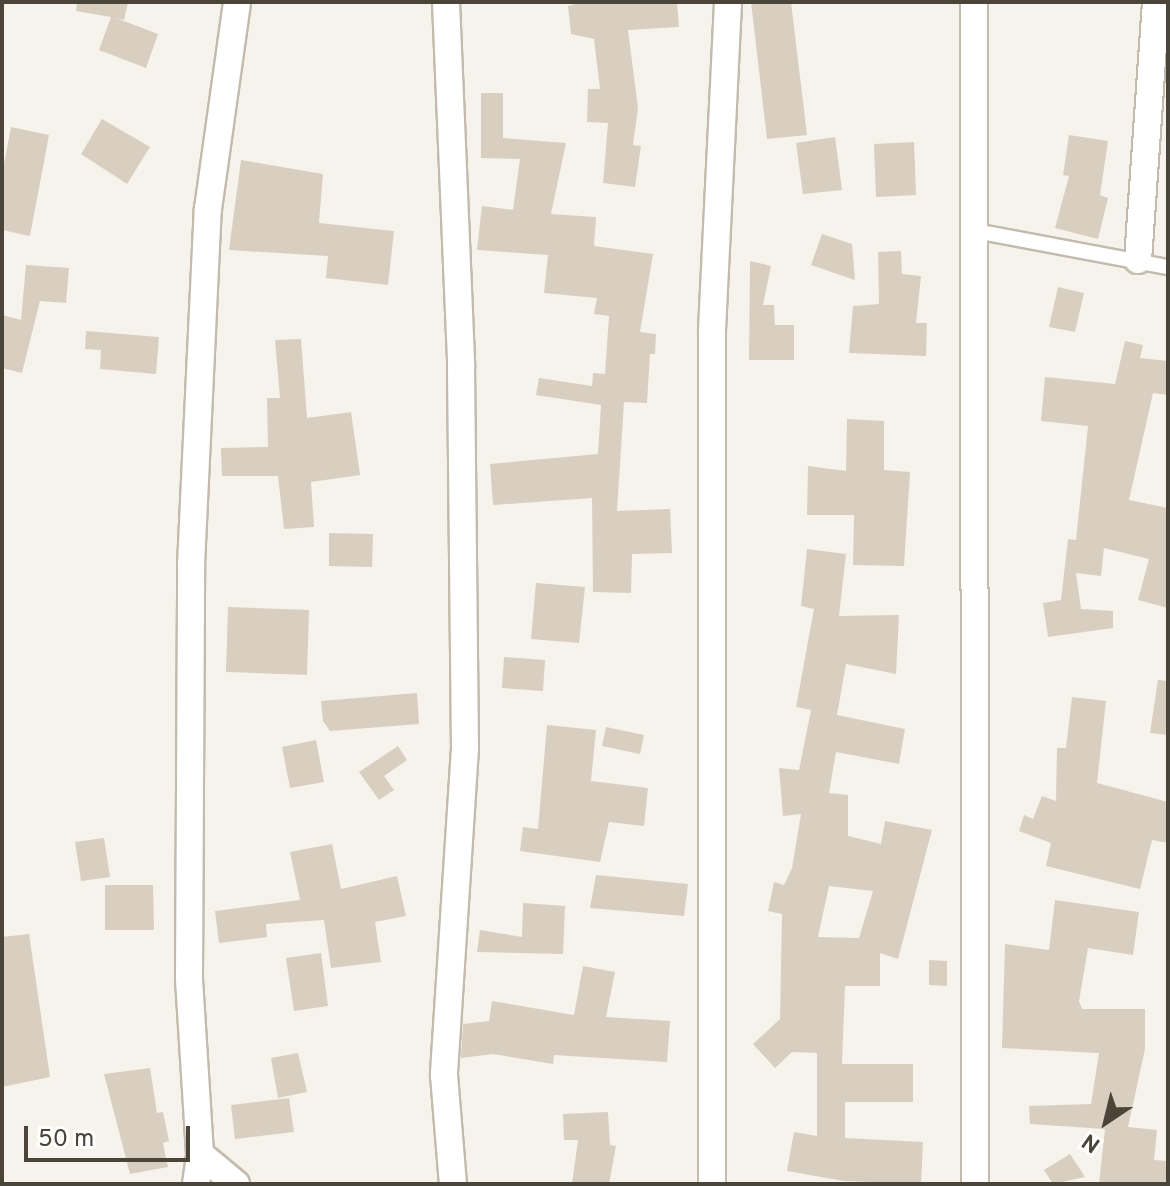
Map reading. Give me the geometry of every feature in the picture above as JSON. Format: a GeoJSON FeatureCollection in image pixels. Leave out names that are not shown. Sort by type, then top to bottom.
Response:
{"type":"FeatureCollection","features":[{"type":"Feature","properties":{"kind":"street"},"geometry":{"type":"LineString","coordinates":[[196,1184],[200,1154],[189,978],[191,565],[208,209],[237,2]]}},
{"type":"Feature","properties":{"kind":"street"},"geometry":{"type":"LineString","coordinates":[[446,2],[461,367],[465,732],[444,1075],[453,1184]]}},
{"type":"Feature","properties":{"kind":"street"},"geometry":{"type":"LineString","coordinates":[[712,1184],[712,330],[728,2]]}},
{"type":"Feature","properties":{"kind":"street"},"geometry":{"type":"LineString","coordinates":[[974,2],[975,1184]]}},
{"type":"Feature","properties":{"kind":"street"},"geometry":{"type":"LineString","coordinates":[[1138,260],[1156,2]]}},
{"type":"Feature","properties":{"kind":"street"},"geometry":{"type":"LineString","coordinates":[[200,1154],[236,1184]]}},
{"type":"Feature","properties":{"kind":"lane"},"geometry":{"type":"LineString","coordinates":[[975,231],[1168,267]]}},
{"type":"Feature","properties":{"kind":"building"},"geometry":{"type":"Polygon","coordinates":[[[77,2],[128,2],[124,20],[116,18],[158,34],[146,68],[99,50],[111,17],[76,11],[77,2]]]}},
{"type":"Feature","properties":{"kind":"building"},"geometry":{"type":"Polygon","coordinates":[[[584,2],[677,2],[679,27],[628,30],[638,108],[633,145],[641,146],[635,187],[603,183],[608,123],[587,122],[588,89],[600,89],[594,39],[571,34],[568,6],[584,2]]]}},
{"type":"Feature","properties":{"kind":"building"},"geometry":{"type":"Polygon","coordinates":[[[751,2],[791,2],[807,135],[767,139],[751,2]]]}},
{"type":"Feature","properties":{"kind":"building"},"geometry":{"type":"Polygon","coordinates":[[[481,93],[503,93],[503,138],[566,143],[551,214],[596,217],[594,246],[653,254],[640,332],[656,334],[655,354],[650,354],[647,403],[624,402],[617,511],[670,509],[672,553],[632,554],[631,593],[593,592],[592,498],[493,505],[490,464],[598,454],[601,405],[536,395],[539,378],[592,386],[593,373],[605,374],[609,316],[594,314],[597,298],[544,293],[548,255],[477,250],[482,206],[513,210],[520,159],[481,158],[481,93]]]}},
{"type":"Feature","properties":{"kind":"building"},"geometry":{"type":"Polygon","coordinates":[[[102,119],[150,147],[127,184],[81,154],[102,119]]]}},
{"type":"Feature","properties":{"kind":"building"},"geometry":{"type":"Polygon","coordinates":[[[11,127],[49,135],[30,236],[2,230],[2,175],[11,127]]]}},
{"type":"Feature","properties":{"kind":"building"},"geometry":{"type":"Polygon","coordinates":[[[1069,135],[1108,141],[1100,195],[1108,198],[1098,239],[1055,228],[1069,176],[1063,175],[1069,135]]]}},
{"type":"Feature","properties":{"kind":"building"},"geometry":{"type":"Polygon","coordinates":[[[835,137],[842,190],[803,194],[796,143],[835,137]]]}},
{"type":"Feature","properties":{"kind":"building"},"geometry":{"type":"Polygon","coordinates":[[[914,142],[916,195],[876,197],[874,144],[914,142]]]}},
{"type":"Feature","properties":{"kind":"building"},"geometry":{"type":"Polygon","coordinates":[[[241,160],[323,174],[319,223],[394,231],[388,285],[326,278],[328,256],[229,250],[241,160]]]}},
{"type":"Feature","properties":{"kind":"building"},"geometry":{"type":"Polygon","coordinates":[[[822,234],[852,244],[855,280],[811,265],[822,234]]]}},
{"type":"Feature","properties":{"kind":"building"},"geometry":{"type":"Polygon","coordinates":[[[901,251],[902,274],[921,276],[916,323],[927,323],[926,356],[849,353],[853,306],[879,304],[878,252],[901,251]]]}},
{"type":"Feature","properties":{"kind":"building"},"geometry":{"type":"Polygon","coordinates":[[[750,261],[771,266],[763,305],[774,305],[775,325],[794,325],[794,360],[749,360],[750,261]]]}},
{"type":"Feature","properties":{"kind":"building"},"geometry":{"type":"Polygon","coordinates":[[[26,265],[69,268],[66,303],[40,301],[22,373],[2,368],[2,315],[21,320],[26,265]]]}},
{"type":"Feature","properties":{"kind":"building"},"geometry":{"type":"Polygon","coordinates":[[[1058,287],[1084,293],[1075,332],[1049,327],[1058,287]]]}},
{"type":"Feature","properties":{"kind":"building"},"geometry":{"type":"Polygon","coordinates":[[[86,331],[159,337],[156,374],[100,369],[101,350],[85,349],[86,331]]]}},
{"type":"Feature","properties":{"kind":"building"},"geometry":{"type":"Polygon","coordinates":[[[301,339],[307,418],[351,412],[360,475],[311,482],[314,527],[284,529],[278,476],[222,476],[221,448],[268,447],[267,398],[280,398],[275,340],[301,339]]]}},
{"type":"Feature","properties":{"kind":"building"},"geometry":{"type":"Polygon","coordinates":[[[1125,341],[1143,345],[1140,358],[1168,361],[1168,395],[1153,393],[1129,500],[1168,508],[1168,608],[1138,600],[1149,559],[1104,548],[1101,576],[1076,573],[1081,609],[1113,611],[1113,628],[1048,637],[1043,603],[1061,600],[1068,539],[1076,540],[1088,426],[1041,421],[1045,377],[1115,384],[1125,341]]]}},
{"type":"Feature","properties":{"kind":"building"},"geometry":{"type":"Polygon","coordinates":[[[847,419],[884,421],[884,470],[910,472],[904,566],[853,565],[854,515],[807,515],[808,466],[846,471],[847,419]]]}},
{"type":"Feature","properties":{"kind":"building"},"geometry":{"type":"Polygon","coordinates":[[[329,533],[373,534],[372,567],[329,566],[329,533]]]}},
{"type":"Feature","properties":{"kind":"building"},"geometry":{"type":"Polygon","coordinates":[[[807,549],[846,554],[839,616],[899,615],[896,674],[846,664],[837,715],[905,729],[899,764],[836,752],[829,793],[848,795],[848,836],[881,844],[885,821],[932,830],[898,959],[880,953],[880,986],[845,986],[842,1064],[913,1064],[913,1102],[845,1102],[845,1138],[923,1142],[921,1184],[844,1181],[787,1171],[794,1132],[817,1136],[817,1053],[792,1052],[775,1068],[753,1044],[780,1019],[782,914],[768,911],[774,882],[784,885],[792,868],[801,814],[783,816],[779,768],[799,770],[811,710],[796,707],[814,609],[801,606],[807,549]],[[829,886],[818,937],[859,938],[873,891],[829,886]]]}},
{"type":"Feature","properties":{"kind":"building"},"geometry":{"type":"Polygon","coordinates":[[[536,583],[585,587],[579,643],[531,639],[536,583]]]}},
{"type":"Feature","properties":{"kind":"building"},"geometry":{"type":"Polygon","coordinates":[[[228,607],[309,610],[307,675],[226,672],[228,607]]]}},
{"type":"Feature","properties":{"kind":"building"},"geometry":{"type":"Polygon","coordinates":[[[504,657],[545,660],[543,691],[502,688],[504,657]]]}},
{"type":"Feature","properties":{"kind":"building"},"geometry":{"type":"Polygon","coordinates":[[[1158,680],[1168,681],[1168,735],[1150,733],[1158,680]]]}},
{"type":"Feature","properties":{"kind":"building"},"geometry":{"type":"Polygon","coordinates":[[[417,693],[419,724],[330,731],[323,721],[321,701],[417,693]]]}},
{"type":"Feature","properties":{"kind":"building"},"geometry":{"type":"Polygon","coordinates":[[[1072,697],[1106,701],[1097,783],[1168,802],[1168,843],[1152,840],[1140,889],[1046,866],[1051,843],[1019,831],[1024,815],[1033,819],[1042,796],[1056,801],[1057,748],[1066,748],[1072,697]]]}},
{"type":"Feature","properties":{"kind":"building"},"geometry":{"type":"Polygon","coordinates":[[[547,725],[596,730],[591,781],[648,788],[644,826],[609,822],[600,862],[520,851],[523,827],[538,829],[547,725]]]}},
{"type":"Feature","properties":{"kind":"building"},"geometry":{"type":"Polygon","coordinates":[[[606,727],[644,735],[640,754],[602,746],[606,727]]]}},
{"type":"Feature","properties":{"kind":"building"},"geometry":{"type":"Polygon","coordinates":[[[316,740],[324,782],[290,788],[282,747],[316,740]]]}},
{"type":"Feature","properties":{"kind":"building"},"geometry":{"type":"Polygon","coordinates":[[[398,746],[407,760],[384,776],[394,790],[379,800],[359,772],[398,746]]]}},
{"type":"Feature","properties":{"kind":"building"},"geometry":{"type":"Polygon","coordinates":[[[104,838],[110,877],[81,881],[75,842],[104,838]]]}},
{"type":"Feature","properties":{"kind":"building"},"geometry":{"type":"Polygon","coordinates":[[[332,844],[341,889],[397,876],[406,916],[375,922],[381,962],[331,968],[324,920],[266,924],[267,937],[219,943],[215,911],[300,900],[290,852],[332,844]]]}},
{"type":"Feature","properties":{"kind":"building"},"geometry":{"type":"Polygon","coordinates":[[[596,875],[688,884],[684,916],[590,908],[596,875]]]}},
{"type":"Feature","properties":{"kind":"building"},"geometry":{"type":"Polygon","coordinates":[[[105,885],[153,885],[154,930],[105,930],[105,885]]]}},
{"type":"Feature","properties":{"kind":"building"},"geometry":{"type":"Polygon","coordinates":[[[1055,900],[1139,912],[1133,955],[1088,948],[1079,1001],[1082,1009],[1145,1009],[1145,1049],[1128,1127],[1157,1130],[1154,1160],[1168,1161],[1168,1184],[1099,1184],[1105,1129],[1030,1124],[1029,1106],[1091,1104],[1099,1053],[1002,1048],[1005,944],[1049,950],[1055,900]]]}},
{"type":"Feature","properties":{"kind":"building"},"geometry":{"type":"Polygon","coordinates":[[[523,903],[565,906],[563,954],[477,952],[480,930],[522,937],[523,903]]]}},
{"type":"Feature","properties":{"kind":"building"},"geometry":{"type":"Polygon","coordinates":[[[29,934],[50,1077],[2,1087],[2,937],[29,934]]]}},
{"type":"Feature","properties":{"kind":"building"},"geometry":{"type":"Polygon","coordinates":[[[321,953],[328,1006],[294,1011],[286,958],[321,953]]]}},
{"type":"Feature","properties":{"kind":"building"},"geometry":{"type":"Polygon","coordinates":[[[929,960],[947,961],[947,986],[929,985],[929,960]]]}},
{"type":"Feature","properties":{"kind":"building"},"geometry":{"type":"Polygon","coordinates":[[[583,966],[615,972],[606,1017],[670,1021],[667,1062],[554,1055],[553,1064],[493,1054],[461,1058],[463,1024],[489,1021],[492,1001],[574,1015],[583,966]]]}},
{"type":"Feature","properties":{"kind":"building"},"geometry":{"type":"Polygon","coordinates":[[[298,1053],[307,1092],[278,1098],[271,1058],[298,1053]]]}},
{"type":"Feature","properties":{"kind":"building"},"geometry":{"type":"Polygon","coordinates":[[[150,1068],[157,1113],[163,1112],[169,1141],[163,1143],[168,1167],[130,1174],[104,1074],[150,1068]]]}},
{"type":"Feature","properties":{"kind":"building"},"geometry":{"type":"Polygon","coordinates":[[[289,1098],[294,1132],[235,1139],[231,1105],[289,1098]]]}},
{"type":"Feature","properties":{"kind":"building"},"geometry":{"type":"Polygon","coordinates":[[[608,1112],[610,1145],[616,1146],[609,1184],[572,1184],[578,1140],[564,1140],[563,1114],[608,1112]]]}},
{"type":"Feature","properties":{"kind":"building"},"geometry":{"type":"Polygon","coordinates":[[[1070,1154],[1085,1177],[1053,1184],[1044,1170],[1070,1154]]]}}]}
